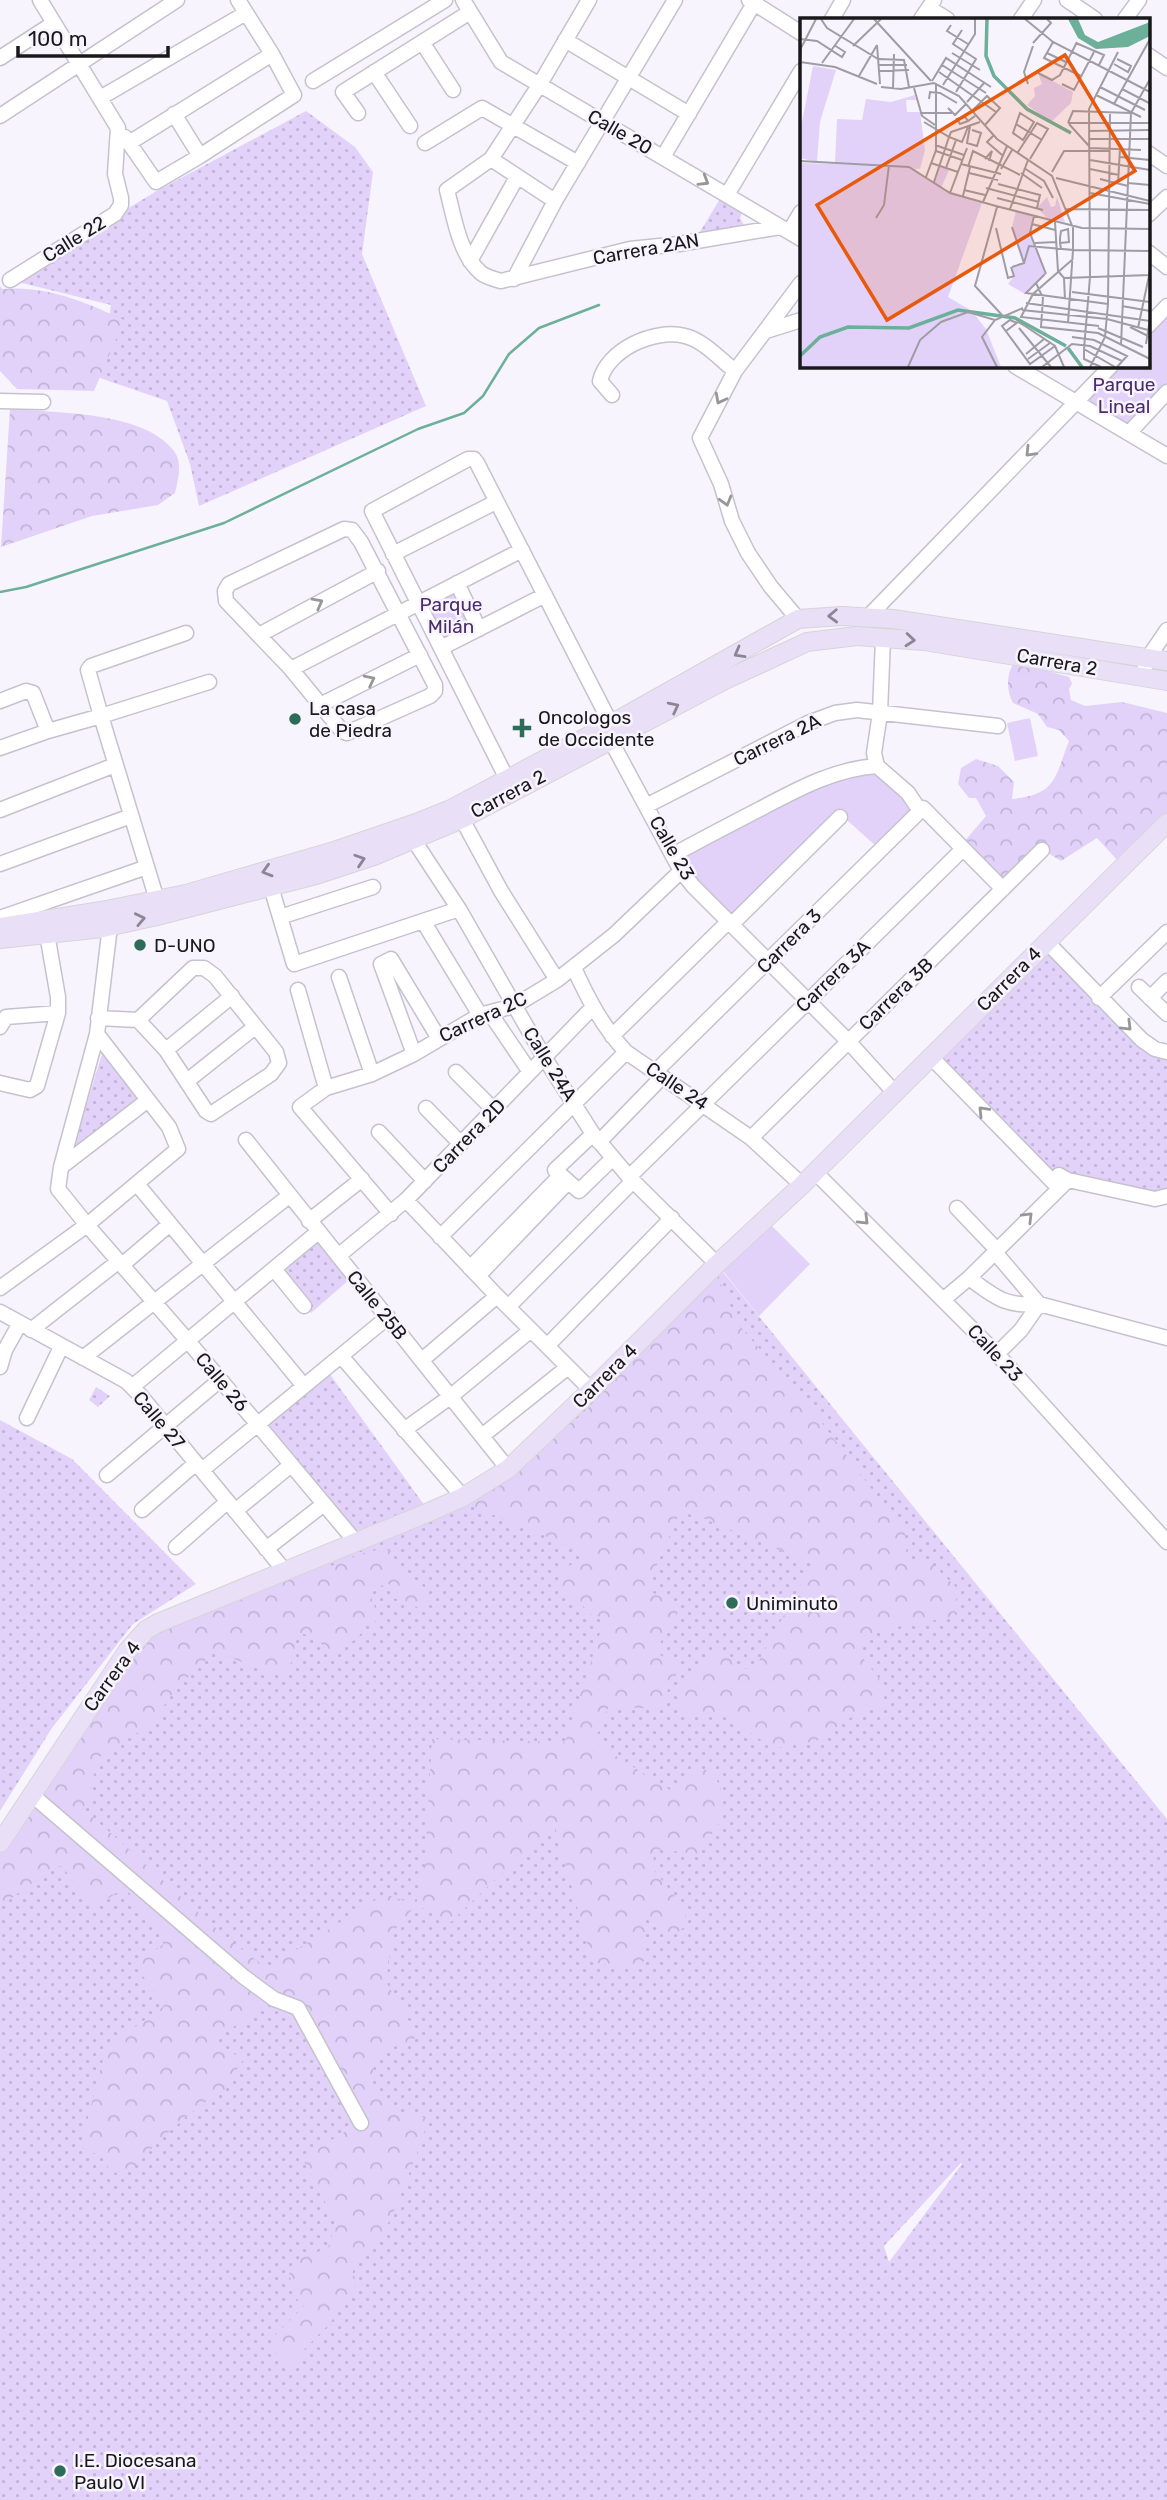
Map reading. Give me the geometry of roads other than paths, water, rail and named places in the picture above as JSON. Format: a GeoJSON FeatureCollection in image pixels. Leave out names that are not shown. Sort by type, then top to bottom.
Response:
{"type":"FeatureCollection","features":[{"type":"Feature","properties":{"kind":"main road","name":"Carrera 2"},"geometry":{"type":"LineString","coordinates":[[0,939],[47,934],[271,887],[373,856],[462,819],[611,733],[798,619],[868,617],[1167,661]]}},
{"type":"Feature","properties":{"kind":"main road","name":"Carrera 2"},"geometry":{"type":"LineString","coordinates":[[0,927],[97,922],[157,900],[231,882],[396,831],[451,809],[507,779],[807,642],[858,636],[883,638],[1007,653],[1167,681]]}},
{"type":"Feature","properties":{"kind":"main road","name":"Carrera 4"},"geometry":{"type":"LineString","coordinates":[[0,1843],[128,1650],[146,1630],[463,1497],[508,1469],[717,1264],[809,1178],[1167,822]]}},
{"type":"Feature","properties":{"kind":"street"},"geometry":{"type":"LineString","coordinates":[[40,0],[118,128],[156,182],[294,95],[242,6],[100,98]]}},
{"type":"Feature","properties":{"kind":"street"},"geometry":{"type":"LineString","coordinates":[[0,116],[177,0]]}},
{"type":"Feature","properties":{"kind":"street"},"geometry":{"type":"LineString","coordinates":[[313,81],[445,0]]}},
{"type":"Feature","properties":{"kind":"street"},"geometry":{"type":"LineString","coordinates":[[589,0],[540,84],[491,159],[447,190],[459,235],[470,261],[483,275],[501,281],[514,279],[555,201],[674,0]]}},
{"type":"Feature","properties":{"kind":"street"},"geometry":{"type":"LineString","coordinates":[[833,18],[844,0]]}},
{"type":"Feature","properties":{"kind":"street"},"geometry":{"type":"LineString","coordinates":[[1022,18],[1034,0]]}},
{"type":"Feature","properties":{"kind":"street"},"geometry":{"type":"LineString","coordinates":[[1067,0],[1094,18]]}},
{"type":"Feature","properties":{"kind":"street"},"geometry":{"type":"LineString","coordinates":[[1126,18],[1139,0]]}},
{"type":"Feature","properties":{"kind":"street"},"geometry":{"type":"LineString","coordinates":[[663,157],[753,1],[800,32]]}},
{"type":"Feature","properties":{"kind":"street"},"geometry":{"type":"LineString","coordinates":[[358,113],[343,92],[422,42],[466,6]]}},
{"type":"Feature","properties":{"kind":"street","name":"Calle 20"},"geometry":{"type":"LineString","coordinates":[[466,6],[501,62],[790,233]]}},
{"type":"Feature","properties":{"kind":"street"},"geometry":{"type":"LineString","coordinates":[[928,9],[945,18]]}},
{"type":"Feature","properties":{"kind":"street"},"geometry":{"type":"LineString","coordinates":[[0,58],[54,23]]}},
{"type":"Feature","properties":{"kind":"street"},"geometry":{"type":"LineString","coordinates":[[565,40],[689,114]]}},
{"type":"Feature","properties":{"kind":"street"},"geometry":{"type":"LineString","coordinates":[[422,42],[453,90]]}},
{"type":"Feature","properties":{"kind":"street"},"geometry":{"type":"LineString","coordinates":[[129,143],[272,54]]}},
{"type":"Feature","properties":{"kind":"street"},"geometry":{"type":"LineString","coordinates":[[1150,56],[1167,68]]}},
{"type":"Feature","properties":{"kind":"street"},"geometry":{"type":"LineString","coordinates":[[374,72],[410,126]]}},
{"type":"Feature","properties":{"kind":"street"},"geometry":{"type":"LineString","coordinates":[[727,195],[800,73]]}},
{"type":"Feature","properties":{"kind":"street"},"geometry":{"type":"LineString","coordinates":[[425,143],[482,107],[578,163]]}},
{"type":"Feature","properties":{"kind":"street"},"geometry":{"type":"LineString","coordinates":[[174,114],[200,156]]}},
{"type":"Feature","properties":{"kind":"street","name":"Calle 22"},"geometry":{"type":"LineString","coordinates":[[9,280],[119,209],[121,198],[115,174],[118,128]]}},
{"type":"Feature","properties":{"kind":"street"},"geometry":{"type":"LineString","coordinates":[[1150,154],[1167,166]]}},
{"type":"Feature","properties":{"kind":"street"},"geometry":{"type":"LineString","coordinates":[[491,159],[555,201]]}},
{"type":"Feature","properties":{"kind":"street"},"geometry":{"type":"LineString","coordinates":[[470,261],[517,177]]}},
{"type":"Feature","properties":{"kind":"street"},"geometry":{"type":"LineString","coordinates":[[1150,213],[1167,197]]}},
{"type":"Feature","properties":{"kind":"street"},"geometry":{"type":"LineString","coordinates":[[790,233],[800,214]]}},
{"type":"Feature","properties":{"kind":"street","name":"Carrera 2AN"},"geometry":{"type":"LineString","coordinates":[[514,279],[630,249],[790,233]]}},
{"type":"Feature","properties":{"kind":"street"},"geometry":{"type":"LineString","coordinates":[[1150,254],[1167,267]]}},
{"type":"Feature","properties":{"kind":"street"},"geometry":{"type":"LineString","coordinates":[[798,619],[771,587],[748,553],[732,521],[721,484],[700,438],[735,371],[800,284]]}},
{"type":"Feature","properties":{"kind":"street"},"geometry":{"type":"LineString","coordinates":[[1150,324],[1167,306]]}},
{"type":"Feature","properties":{"kind":"street"},"geometry":{"type":"LineString","coordinates":[[763,332],[800,320]]}},
{"type":"Feature","properties":{"kind":"street"},"geometry":{"type":"LineString","coordinates":[[611,395],[600,381],[603,369],[611,358],[654,335],[685,336],[699,343],[735,371]]}},
{"type":"Feature","properties":{"kind":"street"},"geometry":{"type":"LineString","coordinates":[[1018,368],[1167,456]]}},
{"type":"Feature","properties":{"kind":"street"},"geometry":{"type":"LineString","coordinates":[[868,617],[1109,368]]}},
{"type":"Feature","properties":{"kind":"street"},"geometry":{"type":"LineString","coordinates":[[1129,433],[1167,392]]}},
{"type":"Feature","properties":{"kind":"street"},"geometry":{"type":"LineString","coordinates":[[0,401],[43,402]]}},
{"type":"Feature","properties":{"kind":"street","name":"Calle 23"},"geometry":{"type":"LineString","coordinates":[[394,554],[372,511],[468,460],[474,460],[522,550],[681,871],[848,1041],[895,1093]]}},
{"type":"Feature","properties":{"kind":"street"},"geometry":{"type":"LineString","coordinates":[[496,502],[394,554],[507,779]]}},
{"type":"Feature","properties":{"kind":"street"},"geometry":{"type":"LineString","coordinates":[[344,529],[352,530],[378,570],[435,685],[435,691],[430,696],[347,733],[342,731],[291,669],[226,601],[225,592],[229,584],[344,529]]}},
{"type":"Feature","properties":{"kind":"street"},"geometry":{"type":"LineString","coordinates":[[291,669],[522,550]]}},
{"type":"Feature","properties":{"kind":"street"},"geometry":{"type":"LineString","coordinates":[[259,635],[378,570]]}},
{"type":"Feature","properties":{"kind":"street"},"geometry":{"type":"LineString","coordinates":[[457,583],[479,629]]}},
{"type":"Feature","properties":{"kind":"street"},"geometry":{"type":"LineString","coordinates":[[441,648],[545,596]]}},
{"type":"Feature","properties":{"kind":"street"},"geometry":{"type":"LineString","coordinates":[[1142,676],[1148,658],[1167,629]]}},
{"type":"Feature","properties":{"kind":"street"},"geometry":{"type":"LineString","coordinates":[[157,900],[88,670],[91,666],[186,633]]}},
{"type":"Feature","properties":{"kind":"street"},"geometry":{"type":"LineString","coordinates":[[883,638],[880,713],[874,753],[877,766],[908,793],[921,810],[1003,888]]}},
{"type":"Feature","properties":{"kind":"street"},"geometry":{"type":"LineString","coordinates":[[320,705],[420,655]]}},
{"type":"Feature","properties":{"kind":"street"},"geometry":{"type":"LineString","coordinates":[[0,748],[209,682]]}},
{"type":"Feature","properties":{"kind":"street"},"geometry":{"type":"LineString","coordinates":[[0,701],[26,691],[33,693],[48,731]]}},
{"type":"Feature","properties":{"kind":"street","name":"Carrera 2A"},"geometry":{"type":"LineString","coordinates":[[648,805],[816,720],[845,711],[998,726]]}},
{"type":"Feature","properties":{"kind":"street"},"geometry":{"type":"LineString","coordinates":[[0,810],[115,765]]}},
{"type":"Feature","properties":{"kind":"street"},"geometry":{"type":"LineString","coordinates":[[673,855],[831,774],[852,768],[877,766]]}},
{"type":"Feature","properties":{"kind":"street","name":"Carrera 3"},"geometry":{"type":"LineString","coordinates":[[659,1074],[921,810]]}},
{"type":"Feature","properties":{"kind":"street"},"geometry":{"type":"LineString","coordinates":[[0,864],[131,816]]}},
{"type":"Feature","properties":{"kind":"street"},"geometry":{"type":"LineString","coordinates":[[612,1036],[840,817]]}},
{"type":"Feature","properties":{"kind":"street"},"geometry":{"type":"LineString","coordinates":[[462,819],[508,902],[557,980]]}},
{"type":"Feature","properties":{"kind":"street","name":"Calle 24A"},"geometry":{"type":"LineString","coordinates":[[413,839],[459,909],[544,1057],[596,1138],[631,1179],[717,1264]]}},
{"type":"Feature","properties":{"kind":"street","name":"Carrera 3A"},"geometry":{"type":"LineString","coordinates":[[703,1104],[963,849]]}},
{"type":"Feature","properties":{"kind":"street","name":"Carrera 3B"},"geometry":{"type":"LineString","coordinates":[[751,1138],[1042,850]]}},
{"type":"Feature","properties":{"kind":"street"},"geometry":{"type":"LineString","coordinates":[[0,918],[147,867]]}},
{"type":"Feature","properties":{"kind":"street","name":"Carrera 2C"},"geometry":{"type":"LineString","coordinates":[[362,1179],[300,1107],[326,1087],[372,1074],[485,1014],[514,1006],[557,980],[614,935],[681,871]]}},
{"type":"Feature","properties":{"kind":"street"},"geometry":{"type":"LineString","coordinates":[[271,887],[294,964],[459,909]]}},
{"type":"Feature","properties":{"kind":"street"},"geometry":{"type":"LineString","coordinates":[[280,917],[373,887]]}},
{"type":"Feature","properties":{"kind":"street"},"geometry":{"type":"LineString","coordinates":[[424,921],[485,1014],[530,1072]]}},
{"type":"Feature","properties":{"kind":"street"},"geometry":{"type":"LineString","coordinates":[[61,1167],[97,1034],[97,922]]}},
{"type":"Feature","properties":{"kind":"street"},"geometry":{"type":"LineString","coordinates":[[1099,998],[1167,932]]}},
{"type":"Feature","properties":{"kind":"street"},"geometry":{"type":"LineString","coordinates":[[0,1083],[30,1090],[37,1086],[58,1013],[58,997],[47,934]]}},
{"type":"Feature","properties":{"kind":"street"},"geometry":{"type":"LineString","coordinates":[[1046,941],[1142,1040],[1155,1049],[1167,1051]]}},
{"type":"Feature","properties":{"kind":"street"},"geometry":{"type":"LineString","coordinates":[[414,1054],[382,964],[391,959],[438,1037]]}},
{"type":"Feature","properties":{"kind":"street"},"geometry":{"type":"LineString","coordinates":[[98,1018],[138,1020],[166,1050],[206,1111],[211,1114],[271,1074],[279,1063],[276,1052],[232,996],[215,976],[204,968],[193,968],[138,1020]]}},
{"type":"Feature","properties":{"kind":"street","name":"Calle 24"},"geometry":{"type":"LineString","coordinates":[[574,968],[593,1007],[626,1052],[809,1178]]}},
{"type":"Feature","properties":{"kind":"street"},"geometry":{"type":"LineString","coordinates":[[339,977],[372,1074]]}},
{"type":"Feature","properties":{"kind":"street"},"geometry":{"type":"LineString","coordinates":[[1150,998],[1167,981]]}},
{"type":"Feature","properties":{"kind":"street"},"geometry":{"type":"LineString","coordinates":[[1139,987],[1167,1014]]}},
{"type":"Feature","properties":{"kind":"street"},"geometry":{"type":"LineString","coordinates":[[298,990],[326,1087]]}},
{"type":"Feature","properties":{"kind":"street"},"geometry":{"type":"LineString","coordinates":[[166,1050],[232,996]]}},
{"type":"Feature","properties":{"kind":"street","name":"Carrera 2D"},"geometry":{"type":"LineString","coordinates":[[338,1256],[406,1200],[593,1007]]}},
{"type":"Feature","properties":{"kind":"street"},"geometry":{"type":"LineString","coordinates":[[0,1027],[6,1017],[58,1013]]}},
{"type":"Feature","properties":{"kind":"street"},"geometry":{"type":"LineString","coordinates":[[187,1081],[255,1027]]}},
{"type":"Feature","properties":{"kind":"street"},"geometry":{"type":"LineString","coordinates":[[0,1288],[87,1225],[178,1149],[169,1127],[97,1034]]}},
{"type":"Feature","properties":{"kind":"street"},"geometry":{"type":"LineString","coordinates":[[440,1237],[626,1052]]}},
{"type":"Feature","properties":{"kind":"street"},"geometry":{"type":"LineString","coordinates":[[931,1057],[1030,1160],[1063,1184],[1155,1199],[1167,1196]]}},
{"type":"Feature","properties":{"kind":"street"},"geometry":{"type":"LineString","coordinates":[[456,1072],[494,1110]]}},
{"type":"Feature","properties":{"kind":"street"},"geometry":{"type":"LineString","coordinates":[[612,1159],[579,1191],[555,1170],[596,1138],[659,1074]]}},
{"type":"Feature","properties":{"kind":"street"},"geometry":{"type":"LineString","coordinates":[[61,1167],[148,1100]]}},
{"type":"Feature","properties":{"kind":"street"},"geometry":{"type":"LineString","coordinates":[[508,1307],[703,1104]]}},
{"type":"Feature","properties":{"kind":"street"},"geometry":{"type":"LineString","coordinates":[[426,1108],[461,1144]]}},
{"type":"Feature","properties":{"kind":"street"},"geometry":{"type":"LineString","coordinates":[[379,1132],[425,1181]]}},
{"type":"Feature","properties":{"kind":"street","name":"Calle 25B"},"geometry":{"type":"LineString","coordinates":[[246,1140],[508,1469]]}},
{"type":"Feature","properties":{"kind":"street","name":"Calle 26"},"geometry":{"type":"LineString","coordinates":[[61,1167],[58,1189],[355,1541]]}},
{"type":"Feature","properties":{"kind":"street"},"geometry":{"type":"LineString","coordinates":[[474,1272],[565,1178]]}},
{"type":"Feature","properties":{"kind":"street","name":"Calle 23"},"geometry":{"type":"LineString","coordinates":[[809,1178],[944,1299],[1167,1542]]}},
{"type":"Feature","properties":{"kind":"street"},"geometry":{"type":"LineString","coordinates":[[132,1387],[274,1269],[362,1179],[391,1214]]}},
{"type":"Feature","properties":{"kind":"street"},"geometry":{"type":"LineString","coordinates":[[137,1184],[304,1386]]}},
{"type":"Feature","properties":{"kind":"street"},"geometry":{"type":"LineString","coordinates":[[944,1299],[1063,1184]]}},
{"type":"Feature","properties":{"kind":"street"},"geometry":{"type":"LineString","coordinates":[[83,1358],[289,1196]]}},
{"type":"Feature","properties":{"kind":"street"},"geometry":{"type":"LineString","coordinates":[[406,1200],[591,1390]]}},
{"type":"Feature","properties":{"kind":"street"},"geometry":{"type":"LineString","coordinates":[[957,1208],[1040,1304]]}},
{"type":"Feature","properties":{"kind":"street"},"geometry":{"type":"LineString","coordinates":[[547,1346],[672,1218]]}},
{"type":"Feature","properties":{"kind":"street"},"geometry":{"type":"LineString","coordinates":[[0,1367],[5,1350],[25,1327],[120,1263],[170,1224]]}},
{"type":"Feature","properties":{"kind":"street"},"geometry":{"type":"LineString","coordinates":[[274,1269],[304,1307]]}},
{"type":"Feature","properties":{"kind":"street"},"geometry":{"type":"LineString","coordinates":[[968,1278],[999,1300],[1020,1306],[1040,1304],[1167,1338]]}},
{"type":"Feature","properties":{"kind":"street"},"geometry":{"type":"LineString","coordinates":[[422,1360],[497,1296]]}},
{"type":"Feature","properties":{"kind":"street"},"geometry":{"type":"LineString","coordinates":[[997,1354],[1021,1330],[1040,1304]]}},
{"type":"Feature","properties":{"kind":"street","name":"Calle 27"},"geometry":{"type":"LineString","coordinates":[[0,1312],[132,1387],[284,1570]]}},
{"type":"Feature","properties":{"kind":"street"},"geometry":{"type":"LineString","coordinates":[[142,1510],[258,1425],[388,1317]]}},
{"type":"Feature","properties":{"kind":"street"},"geometry":{"type":"LineString","coordinates":[[407,1428],[531,1331]]}},
{"type":"Feature","properties":{"kind":"street"},"geometry":{"type":"LineString","coordinates":[[27,1418],[61,1347]]}},
{"type":"Feature","properties":{"kind":"street"},"geometry":{"type":"LineString","coordinates":[[344,1353],[463,1497]]}},
{"type":"Feature","properties":{"kind":"street"},"geometry":{"type":"LineString","coordinates":[[482,1436],[568,1367]]}},
{"type":"Feature","properties":{"kind":"street"},"geometry":{"type":"LineString","coordinates":[[107,1475],[220,1380]]}},
{"type":"Feature","properties":{"kind":"street"},"geometry":{"type":"LineString","coordinates":[[176,1547],[291,1465]]}},
{"type":"Feature","properties":{"kind":"street"},"geometry":{"type":"LineString","coordinates":[[266,1549],[324,1504]]}},
{"type":"Feature","properties":{"kind":"street"},"geometry":{"type":"LineString","coordinates":[[31,1794],[244,1977],[274,1999],[298,2008],[362,2123]]}},
{"type":"Feature","properties":{"kind":"waterway"},"geometry":{"type":"LineString","coordinates":[[0,592],[26,587],[224,523],[418,429],[464,413],[483,396],[509,354],[539,328],[599,305]]}},
{"type":"Feature","properties":{"kind":"place","name":"La casa de Piedra"},"geometry":{"type":"Point","coordinates":[295,719]}},
{"type":"Feature","properties":{"kind":"place","name":"Oncologos de Occidente"},"geometry":{"type":"Point","coordinates":[522,728]}},
{"type":"Feature","properties":{"kind":"place","name":"D-UNO"},"geometry":{"type":"Point","coordinates":[140,945]}},
{"type":"Feature","properties":{"kind":"place","name":"Uniminuto"},"geometry":{"type":"Point","coordinates":[732,1603]}},
{"type":"Feature","properties":{"kind":"place","name":"I.E. Diocesana Paulo VI"},"geometry":{"type":"Point","coordinates":[60,2471]}},
{"type":"Feature","properties":{"kind":"park label","name":"Parque Lineal"},"geometry":{"type":"Point","coordinates":[1124,395]}},
{"type":"Feature","properties":{"kind":"park label","name":"Parque Milán"},"geometry":{"type":"Point","coordinates":[451,615]}}]}
